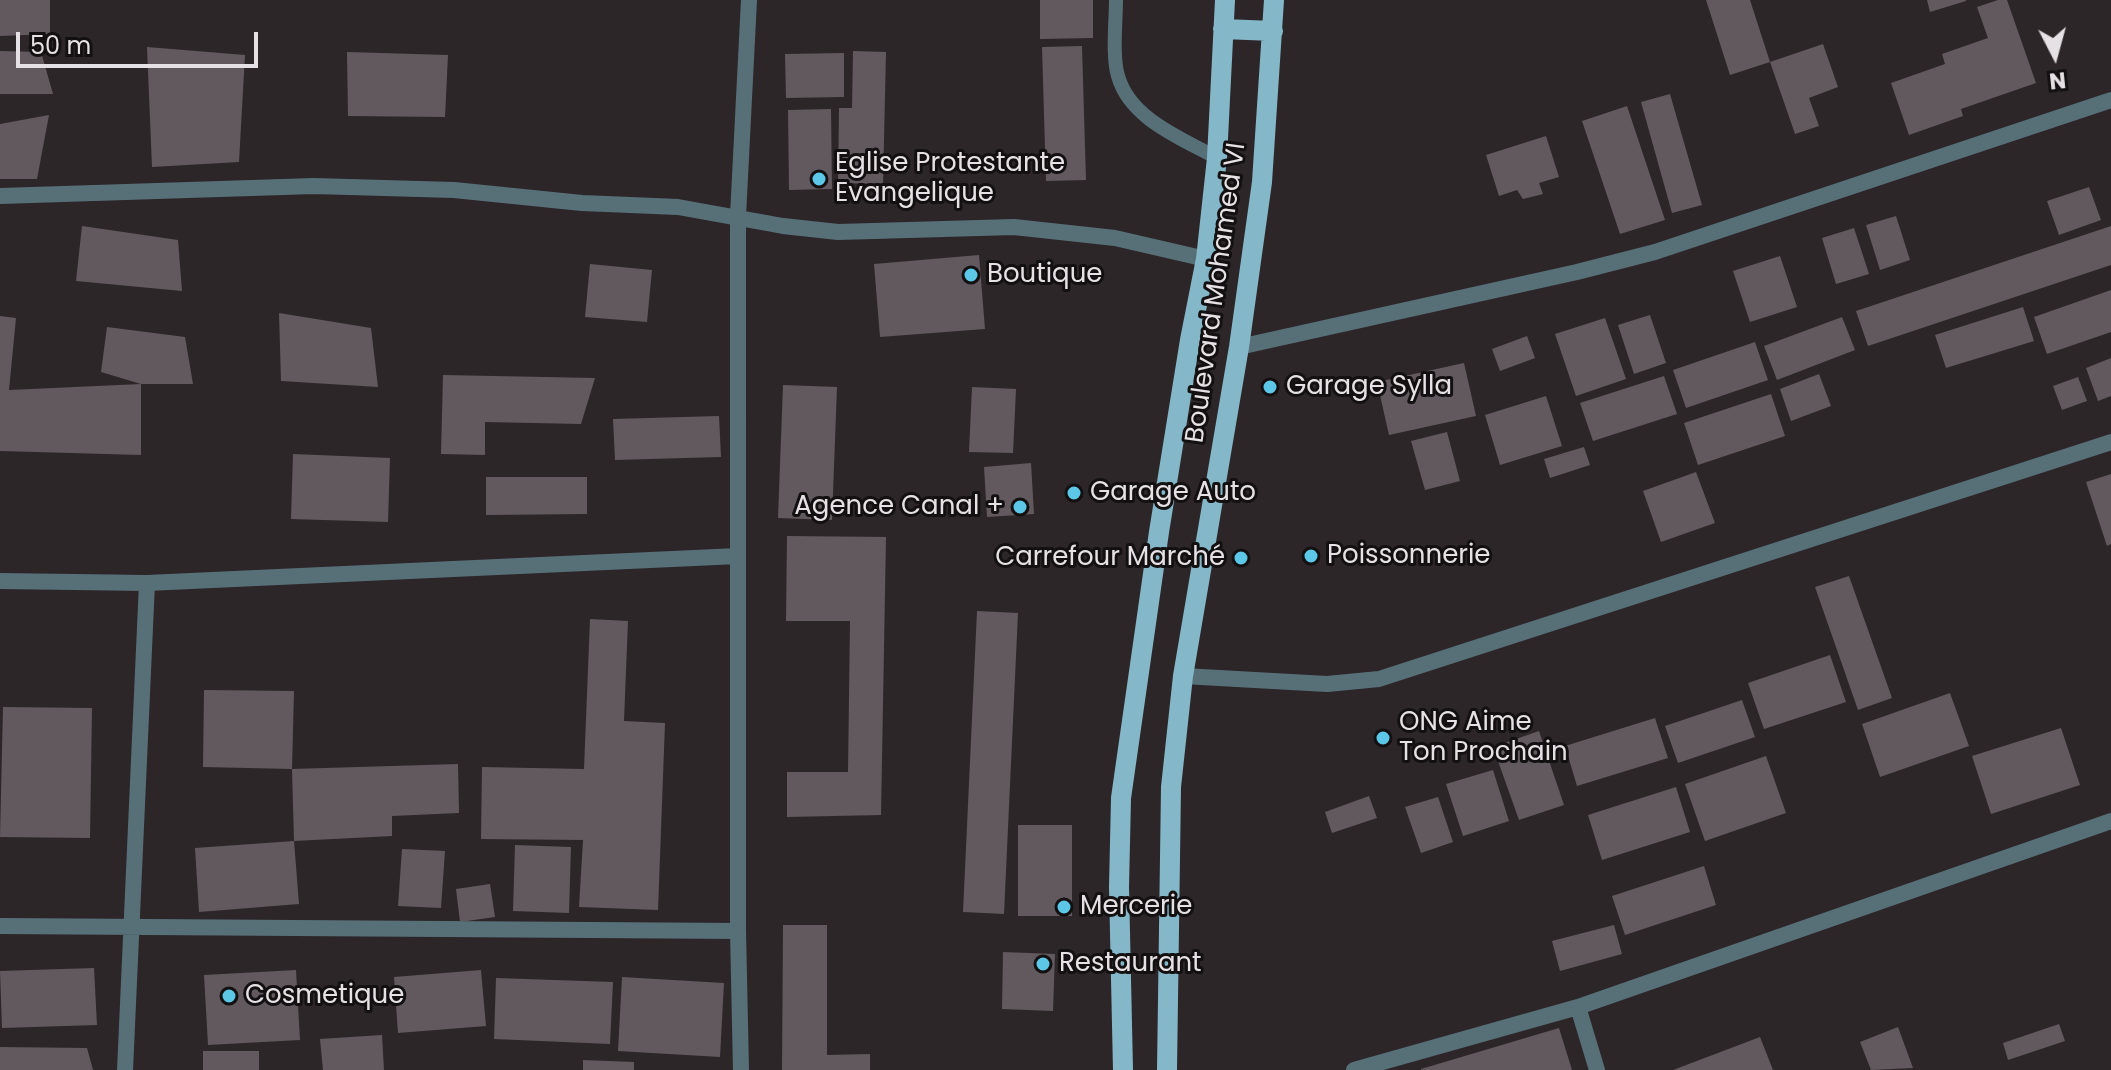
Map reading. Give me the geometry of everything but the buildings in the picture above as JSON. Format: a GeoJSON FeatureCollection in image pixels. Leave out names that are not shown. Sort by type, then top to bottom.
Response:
{"type":"FeatureCollection","features":[{"type":"Feature","properties":{"kind":"main road","name":"Boulevard Mohamed VI"},"geometry":{"type":"LineString","coordinates":[[1123,1070],[1119,887],[1121,798],[1159,532],[1206,259],[1217,158],[1225,0]]}},
{"type":"Feature","properties":{"kind":"main road","name":"Boulevard Mohamed VI"},"geometry":{"type":"LineString","coordinates":[[1167,1070],[1171,787],[1183,676],[1239,347],[1262,182],[1274,0]]}},
{"type":"Feature","properties":{"kind":"main road"},"geometry":{"type":"LineString","coordinates":[[1223,29],[1273,31]]}},
{"type":"Feature","properties":{"kind":"street"},"geometry":{"type":"LineString","coordinates":[[741,1070],[738,931],[738,216],[749,0]]}},
{"type":"Feature","properties":{"kind":"street"},"geometry":{"type":"LineString","coordinates":[[1239,347],[1655,252],[2111,100]]}},
{"type":"Feature","properties":{"kind":"street"},"geometry":{"type":"LineString","coordinates":[[0,196],[314,186],[454,190],[582,203],[678,207],[783,226],[838,232],[1014,227],[1115,238],[1206,259]]}},
{"type":"Feature","properties":{"kind":"street"},"geometry":{"type":"LineString","coordinates":[[1183,676],[1327,684],[1379,679],[2111,442]]}},
{"type":"Feature","properties":{"kind":"street"},"geometry":{"type":"LineString","coordinates":[[0,581],[147,583],[738,556]]}},
{"type":"Feature","properties":{"kind":"street"},"geometry":{"type":"LineString","coordinates":[[125,1070],[147,583]]}},
{"type":"Feature","properties":{"kind":"street"},"geometry":{"type":"LineString","coordinates":[[1354,1070],[1578,1007],[2111,821]]}},
{"type":"Feature","properties":{"kind":"street"},"geometry":{"type":"LineString","coordinates":[[0,926],[738,931]]}},
{"type":"Feature","properties":{"kind":"street"},"geometry":{"type":"LineString","coordinates":[[1578,1007],[1597,1070]]}},
{"type":"Feature","properties":{"kind":"lane"},"geometry":{"type":"LineString","coordinates":[[1116,0],[1117,74],[1128,99],[1154,123],[1217,158]]}},
{"type":"Feature","properties":{"kind":"place","name":"Eglise Protestante Evangelique"},"geometry":{"type":"Point","coordinates":[819,179]}},
{"type":"Feature","properties":{"kind":"place","name":"Boutique"},"geometry":{"type":"Point","coordinates":[971,275]}},
{"type":"Feature","properties":{"kind":"place","name":"Garage Sylla"},"geometry":{"type":"Point","coordinates":[1270,387]}},
{"type":"Feature","properties":{"kind":"place","name":"Garage Auto"},"geometry":{"type":"Point","coordinates":[1074,493]}},
{"type":"Feature","properties":{"kind":"place","name":"Agence Canal +"},"geometry":{"type":"Point","coordinates":[1020,507]}},
{"type":"Feature","properties":{"kind":"place","name":"Poissonnerie"},"geometry":{"type":"Point","coordinates":[1311,556]}},
{"type":"Feature","properties":{"kind":"place","name":"Carrefour Marché"},"geometry":{"type":"Point","coordinates":[1241,558]}},
{"type":"Feature","properties":{"kind":"place","name":"ONG Aime Ton Prochain"},"geometry":{"type":"Point","coordinates":[1383,738]}},
{"type":"Feature","properties":{"kind":"place","name":"Mercerie"},"geometry":{"type":"Point","coordinates":[1064,907]}},
{"type":"Feature","properties":{"kind":"place","name":"Restaurant"},"geometry":{"type":"Point","coordinates":[1043,964]}},
{"type":"Feature","properties":{"kind":"place","name":"Cosmetique"},"geometry":{"type":"Point","coordinates":[229,996]}}]}
